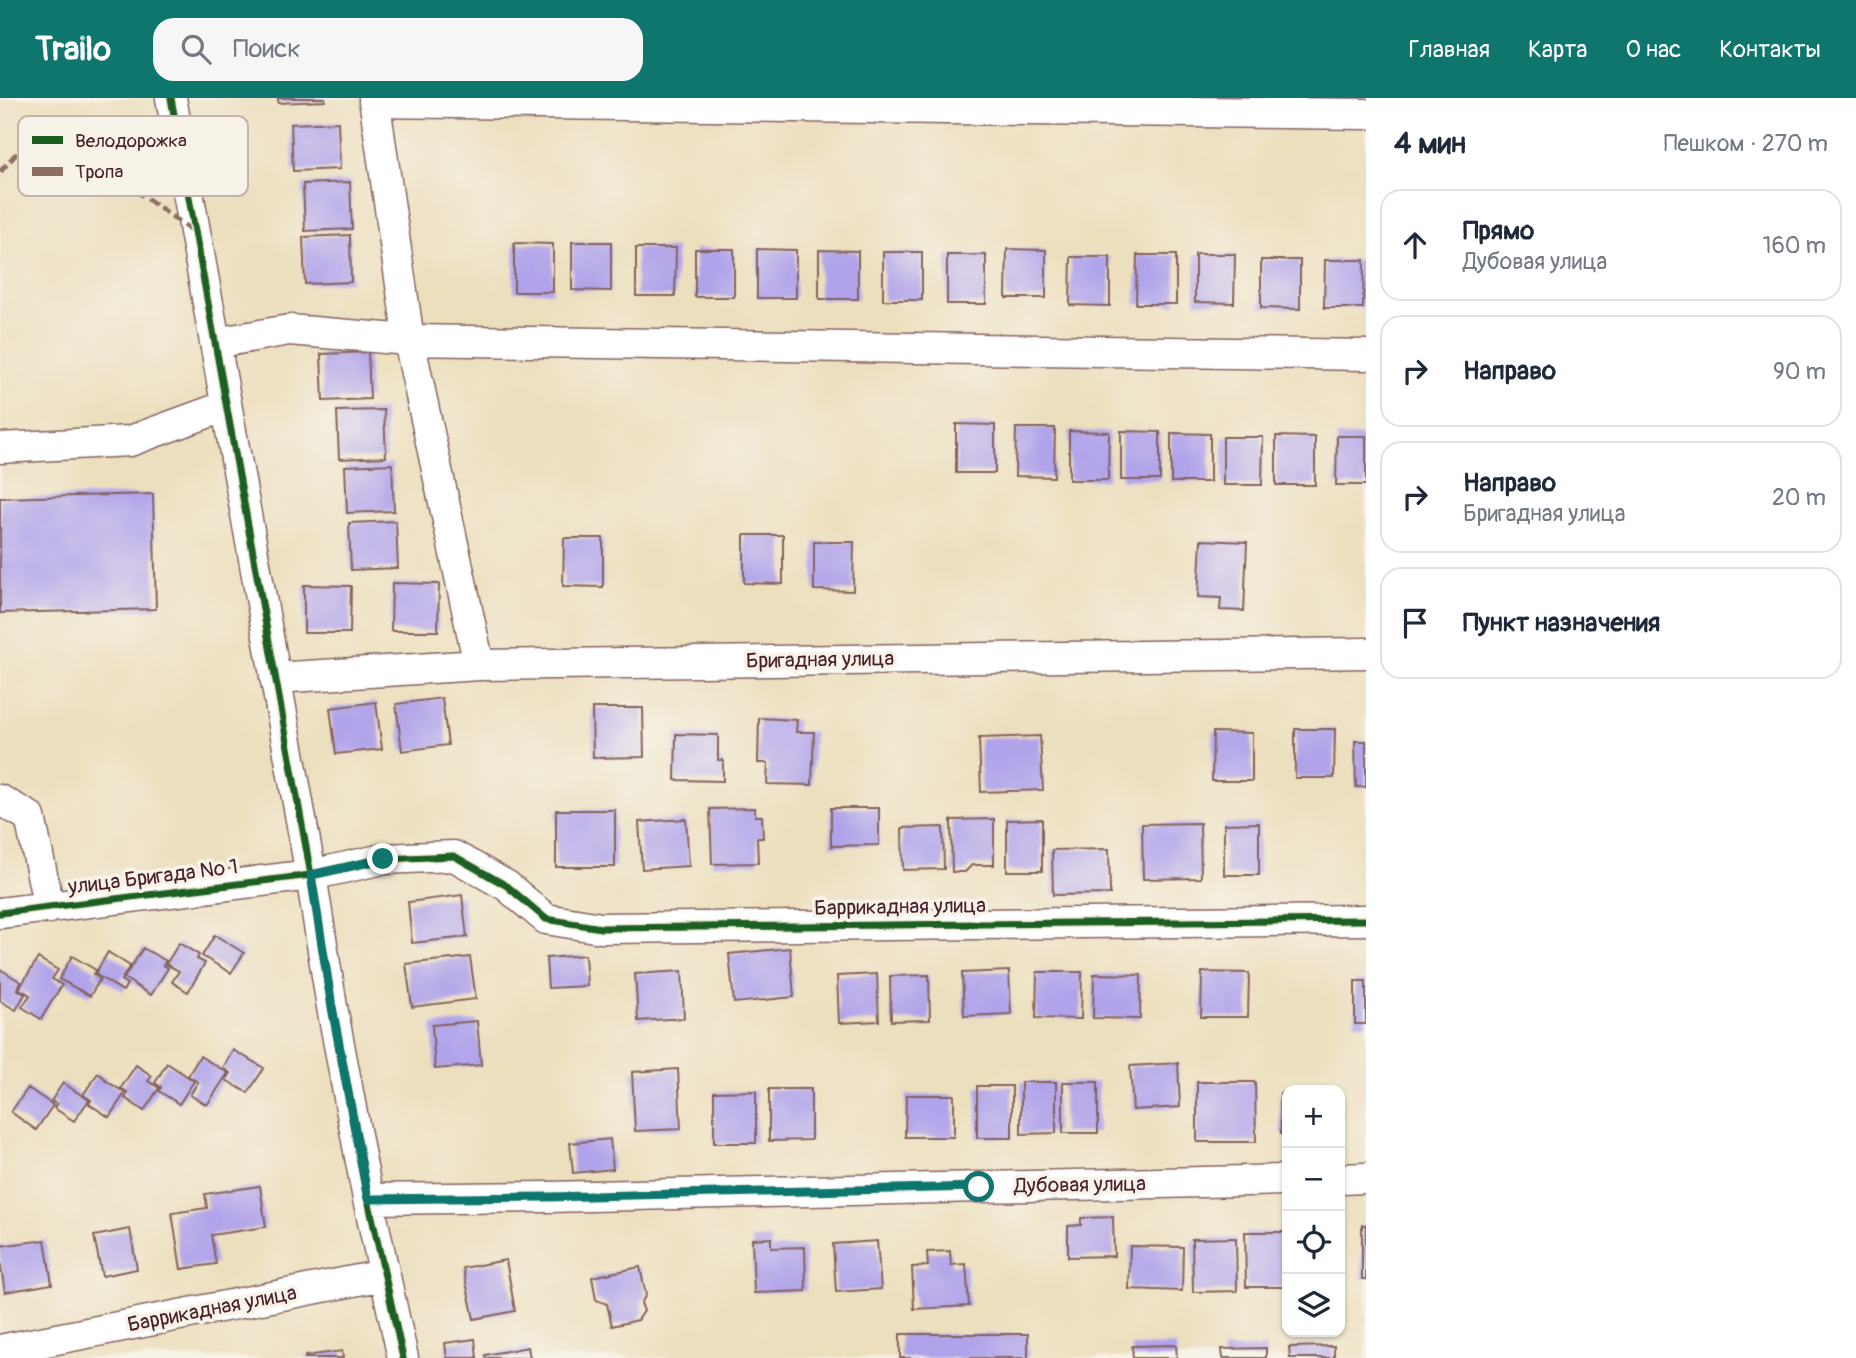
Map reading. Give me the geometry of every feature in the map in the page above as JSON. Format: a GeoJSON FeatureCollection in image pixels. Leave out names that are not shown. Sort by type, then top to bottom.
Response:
{"type":"FeatureCollection","features":[{"type":"Feature","properties":{"kind":"street"},"geometry":{"type":"LineString","coordinates":[[171,98],[174,116]]}},
{"type":"Feature","properties":{"kind":"street"},"geometry":{"type":"LineString","coordinates":[[479,665],[408,340],[374,100],[1366,114]]}},
{"type":"Feature","properties":{"kind":"street"},"geometry":{"type":"LineString","coordinates":[[189,196],[311,875],[332,1007],[368,1199],[402,1358]]}},
{"type":"Feature","properties":{"kind":"street"},"geometry":{"type":"LineString","coordinates":[[215,343],[289,330],[408,340],[1366,355]]}},
{"type":"Feature","properties":{"kind":"street"},"geometry":{"type":"LineString","coordinates":[[0,448],[130,441],[226,406]]}},
{"type":"Feature","properties":{"kind":"street","name":"Бригадная улица"},"geometry":{"type":"LineString","coordinates":[[275,678],[479,665],[1366,653]]}},
{"type":"Feature","properties":{"kind":"street"},"geometry":{"type":"LineString","coordinates":[[0,800],[30,817],[48,908]]}},
{"type":"Feature","properties":{"kind":"street","name":"Баррикадная улица"},"geometry":{"type":"LineString","coordinates":[[311,875],[383,859],[454,856],[507,886],[546,919],[601,928],[1366,920]]}},
{"type":"Feature","properties":{"kind":"street","name":"улица Бригада № 1"},"geometry":{"type":"LineString","coordinates":[[0,914],[311,875]]}},
{"type":"Feature","properties":{"kind":"street"},"geometry":{"type":"LineString","coordinates":[[1345,1179],[1366,1178]]}},
{"type":"Feature","properties":{"kind":"street","name":"Дубовая улица"},"geometry":{"type":"LineString","coordinates":[[368,1199],[1282,1180]]}},
{"type":"Feature","properties":{"kind":"street","name":"Баррикадная улица"},"geometry":{"type":"LineString","coordinates":[[0,1350],[384,1275]]}},
{"type":"Feature","properties":{"kind":"building"},"geometry":{"type":"Polygon","coordinates":[[[278,98],[325,98],[325,101],[278,103],[278,98]]]}},
{"type":"Feature","properties":{"kind":"building"},"geometry":{"type":"Polygon","coordinates":[[[338,122],[340,169],[293,171],[291,124],[338,122]]]}},
{"type":"Feature","properties":{"kind":"building"},"geometry":{"type":"Polygon","coordinates":[[[350,182],[352,229],[305,231],[303,184],[350,182]]]}},
{"type":"Feature","properties":{"kind":"building"},"geometry":{"type":"Polygon","coordinates":[[[350,235],[351,282],[305,284],[303,237],[350,235]]]}},
{"type":"Feature","properties":{"kind":"building"},"geometry":{"type":"Polygon","coordinates":[[[572,242],[611,242],[611,291],[572,290],[572,242]]]}},
{"type":"Feature","properties":{"kind":"building"},"geometry":{"type":"Polygon","coordinates":[[[514,243],[553,244],[553,292],[514,292],[514,243]]]}},
{"type":"Feature","properties":{"kind":"building"},"geometry":{"type":"Polygon","coordinates":[[[636,248],[676,248],[675,296],[636,296],[636,248]]]}},
{"type":"Feature","properties":{"kind":"building"},"geometry":{"type":"Polygon","coordinates":[[[695,249],[734,249],[734,297],[695,297],[695,249]]]}},
{"type":"Feature","properties":{"kind":"building"},"geometry":{"type":"Polygon","coordinates":[[[757,249],[796,250],[796,298],[757,298],[757,249]]]}},
{"type":"Feature","properties":{"kind":"building"},"geometry":{"type":"Polygon","coordinates":[[[1007,249],[1046,250],[1046,298],[1006,298],[1007,249]]]}},
{"type":"Feature","properties":{"kind":"building"},"geometry":{"type":"Polygon","coordinates":[[[819,250],[858,251],[858,299],[819,299],[819,250]]]}},
{"type":"Feature","properties":{"kind":"building"},"geometry":{"type":"Polygon","coordinates":[[[883,252],[922,252],[922,300],[883,300],[883,252]]]}},
{"type":"Feature","properties":{"kind":"building"},"geometry":{"type":"Polygon","coordinates":[[[1195,254],[1235,254],[1234,303],[1195,302],[1195,254]]]}},
{"type":"Feature","properties":{"kind":"building"},"geometry":{"type":"Polygon","coordinates":[[[947,255],[986,255],[986,304],[947,304],[947,255]]]}},
{"type":"Feature","properties":{"kind":"building"},"geometry":{"type":"Polygon","coordinates":[[[1137,255],[1176,255],[1176,304],[1136,304],[1137,255]]]}},
{"type":"Feature","properties":{"kind":"building"},"geometry":{"type":"Polygon","coordinates":[[[1071,257],[1110,257],[1110,306],[1070,305],[1071,257]]]}},
{"type":"Feature","properties":{"kind":"building"},"geometry":{"type":"Polygon","coordinates":[[[1261,260],[1300,260],[1300,309],[1261,308],[1261,260]]]}},
{"type":"Feature","properties":{"kind":"building"},"geometry":{"type":"Polygon","coordinates":[[[1325,260],[1364,260],[1363,308],[1324,308],[1325,260]]]}},
{"type":"Feature","properties":{"kind":"building"},"geometry":{"type":"Polygon","coordinates":[[[368,352],[370,399],[323,401],[321,354],[368,352]]]}},
{"type":"Feature","properties":{"kind":"building"},"geometry":{"type":"Polygon","coordinates":[[[384,410],[386,457],[339,459],[337,411],[384,410]]]}},
{"type":"Feature","properties":{"kind":"building"},"geometry":{"type":"Polygon","coordinates":[[[956,424],[995,425],[995,473],[956,473],[956,424]]]}},
{"type":"Feature","properties":{"kind":"building"},"geometry":{"type":"Polygon","coordinates":[[[1016,428],[1055,428],[1054,477],[1015,476],[1016,428]]]}},
{"type":"Feature","properties":{"kind":"building"},"geometry":{"type":"Polygon","coordinates":[[[1069,431],[1109,432],[1108,480],[1069,480],[1069,431]]]}},
{"type":"Feature","properties":{"kind":"building"},"geometry":{"type":"Polygon","coordinates":[[[1121,431],[1160,432],[1160,480],[1121,480],[1121,431]]]}},
{"type":"Feature","properties":{"kind":"building"},"geometry":{"type":"Polygon","coordinates":[[[1171,433],[1210,434],[1210,482],[1171,482],[1171,433]]]}},
{"type":"Feature","properties":{"kind":"building"},"geometry":{"type":"Polygon","coordinates":[[[1276,436],[1315,437],[1315,485],[1276,485],[1276,436]]]}},
{"type":"Feature","properties":{"kind":"building"},"geometry":{"type":"Polygon","coordinates":[[[1337,436],[1366,436],[1366,485],[1336,485],[1337,436]]]}},
{"type":"Feature","properties":{"kind":"building"},"geometry":{"type":"Polygon","coordinates":[[[1223,437],[1263,437],[1262,485],[1223,485],[1223,437]]]}},
{"type":"Feature","properties":{"kind":"building"},"geometry":{"type":"Polygon","coordinates":[[[392,464],[394,511],[347,513],[345,466],[392,464]]]}},
{"type":"Feature","properties":{"kind":"building"},"geometry":{"type":"Polygon","coordinates":[[[153,494],[156,609],[0,613],[0,498],[153,494]]]}},
{"type":"Feature","properties":{"kind":"building"},"geometry":{"type":"Polygon","coordinates":[[[396,521],[398,568],[351,570],[349,523],[396,521]]]}},
{"type":"Feature","properties":{"kind":"building"},"geometry":{"type":"Polygon","coordinates":[[[744,535],[783,535],[783,584],[744,583],[744,535]]]}},
{"type":"Feature","properties":{"kind":"building"},"geometry":{"type":"Polygon","coordinates":[[[564,538],[603,538],[603,587],[563,586],[564,538]]]}},
{"type":"Feature","properties":{"kind":"building"},"geometry":{"type":"Polygon","coordinates":[[[1201,540],[1247,542],[1244,611],[1220,610],[1221,598],[1198,597],[1201,540]]]}},
{"type":"Feature","properties":{"kind":"building"},"geometry":{"type":"Polygon","coordinates":[[[814,542],[854,542],[853,591],[814,590],[814,542]]]}},
{"type":"Feature","properties":{"kind":"building"},"geometry":{"type":"Polygon","coordinates":[[[392,583],[439,584],[438,631],[391,631],[392,583]]]}},
{"type":"Feature","properties":{"kind":"building"},"geometry":{"type":"Polygon","coordinates":[[[304,585],[351,586],[350,633],[304,633],[304,585]]]}},
{"type":"Feature","properties":{"kind":"building"},"geometry":{"type":"Polygon","coordinates":[[[442,698],[448,745],[402,751],[396,704],[442,698]]]}},
{"type":"Feature","properties":{"kind":"building"},"geometry":{"type":"Polygon","coordinates":[[[376,702],[382,749],[336,754],[330,708],[376,702]]]}},
{"type":"Feature","properties":{"kind":"building"},"geometry":{"type":"Polygon","coordinates":[[[592,708],[643,708],[644,757],[593,758],[592,708]]]}},
{"type":"Feature","properties":{"kind":"building"},"geometry":{"type":"Polygon","coordinates":[[[759,718],[797,720],[796,732],[814,732],[812,785],[767,784],[768,763],[758,763],[759,718]]]}},
{"type":"Feature","properties":{"kind":"building"},"geometry":{"type":"Polygon","coordinates":[[[1295,729],[1335,729],[1334,778],[1295,778],[1295,729]]]}},
{"type":"Feature","properties":{"kind":"building"},"geometry":{"type":"Polygon","coordinates":[[[1213,732],[1252,733],[1252,781],[1212,781],[1213,732]]]}},
{"type":"Feature","properties":{"kind":"building"},"geometry":{"type":"Polygon","coordinates":[[[676,734],[718,735],[718,760],[723,760],[723,781],[675,780],[676,734]]]}},
{"type":"Feature","properties":{"kind":"building"},"geometry":{"type":"Polygon","coordinates":[[[1040,736],[1043,790],[981,792],[979,738],[1040,736]]]}},
{"type":"Feature","properties":{"kind":"building"},"geometry":{"type":"Polygon","coordinates":[[[1355,741],[1366,741],[1366,787],[1356,787],[1355,741]]]}},
{"type":"Feature","properties":{"kind":"building"},"geometry":{"type":"Polygon","coordinates":[[[755,808],[755,816],[762,816],[763,838],[757,838],[758,863],[712,864],[710,809],[755,808]]]}},
{"type":"Feature","properties":{"kind":"building"},"geometry":{"type":"Polygon","coordinates":[[[831,808],[879,808],[879,845],[831,846],[831,808]]]}},
{"type":"Feature","properties":{"kind":"building"},"geometry":{"type":"Polygon","coordinates":[[[556,810],[615,810],[615,867],[556,867],[556,810]]]}},
{"type":"Feature","properties":{"kind":"building"},"geometry":{"type":"Polygon","coordinates":[[[686,819],[689,866],[642,869],[639,822],[686,819]]]}},
{"type":"Feature","properties":{"kind":"building"},"geometry":{"type":"Polygon","coordinates":[[[994,819],[994,865],[972,865],[965,872],[952,872],[951,820],[994,819]]]}},
{"type":"Feature","properties":{"kind":"building"},"geometry":{"type":"Polygon","coordinates":[[[1042,819],[1042,871],[1007,871],[1007,820],[1042,819]]]}},
{"type":"Feature","properties":{"kind":"building"},"geometry":{"type":"Polygon","coordinates":[[[1200,823],[1201,878],[1143,879],[1142,824],[1200,823]]]}},
{"type":"Feature","properties":{"kind":"building"},"geometry":{"type":"Polygon","coordinates":[[[1259,823],[1259,875],[1224,875],[1224,824],[1259,823]]]}},
{"type":"Feature","properties":{"kind":"building"},"geometry":{"type":"Polygon","coordinates":[[[943,827],[944,869],[903,870],[902,828],[943,827]]]}},
{"type":"Feature","properties":{"kind":"building"},"geometry":{"type":"Polygon","coordinates":[[[1109,849],[1110,894],[1053,895],[1052,850],[1109,849]]]}},
{"type":"Feature","properties":{"kind":"building"},"geometry":{"type":"Polygon","coordinates":[[[462,895],[467,937],[412,943],[408,902],[462,895]]]}},
{"type":"Feature","properties":{"kind":"building"},"geometry":{"type":"Polygon","coordinates":[[[215,935],[244,953],[231,973],[202,956],[215,935]]]}},
{"type":"Feature","properties":{"kind":"building"},"geometry":{"type":"Polygon","coordinates":[[[179,943],[199,955],[197,959],[205,963],[188,992],[172,982],[179,971],[166,964],[179,943]]]}},
{"type":"Feature","properties":{"kind":"building"},"geometry":{"type":"Polygon","coordinates":[[[143,948],[166,961],[163,965],[168,968],[151,995],[124,978],[143,948]]]}},
{"type":"Feature","properties":{"kind":"building"},"geometry":{"type":"Polygon","coordinates":[[[790,948],[794,997],[734,1003],[729,954],[790,948]]]}},
{"type":"Feature","properties":{"kind":"building"},"geometry":{"type":"Polygon","coordinates":[[[108,952],[130,966],[121,980],[127,984],[123,991],[95,974],[108,952]]]}},
{"type":"Feature","properties":{"kind":"building"},"geometry":{"type":"Polygon","coordinates":[[[585,955],[587,986],[548,988],[546,958],[585,955]]]}},
{"type":"Feature","properties":{"kind":"building"},"geometry":{"type":"Polygon","coordinates":[[[72,956],[96,970],[93,974],[100,979],[90,996],[59,979],[72,956]]]}},
{"type":"Feature","properties":{"kind":"building"},"geometry":{"type":"Polygon","coordinates":[[[470,957],[476,999],[412,1007],[406,964],[470,957]]]}},
{"type":"Feature","properties":{"kind":"building"},"geometry":{"type":"Polygon","coordinates":[[[38,958],[58,970],[52,979],[62,985],[41,1019],[22,1007],[30,995],[19,989],[38,958]]]}},
{"type":"Feature","properties":{"kind":"building"},"geometry":{"type":"Polygon","coordinates":[[[0,969],[21,982],[17,989],[25,994],[16,1010],[0,1001],[0,969]]]}},
{"type":"Feature","properties":{"kind":"building"},"geometry":{"type":"Polygon","coordinates":[[[682,971],[684,1018],[638,1021],[635,974],[682,971]]]}},
{"type":"Feature","properties":{"kind":"building"},"geometry":{"type":"Polygon","coordinates":[[[1009,971],[1011,1014],[964,1016],[962,973],[1009,971]]]}},
{"type":"Feature","properties":{"kind":"building"},"geometry":{"type":"Polygon","coordinates":[[[1037,972],[1082,972],[1081,1019],[1036,1018],[1037,972]]]}},
{"type":"Feature","properties":{"kind":"building"},"geometry":{"type":"Polygon","coordinates":[[[1202,972],[1249,973],[1248,1017],[1201,1017],[1202,972]]]}},
{"type":"Feature","properties":{"kind":"building"},"geometry":{"type":"Polygon","coordinates":[[[877,974],[879,1021],[839,1023],[837,976],[877,974]]]}},
{"type":"Feature","properties":{"kind":"building"},"geometry":{"type":"Polygon","coordinates":[[[1094,974],[1141,975],[1140,1019],[1093,1018],[1094,974]]]}},
{"type":"Feature","properties":{"kind":"building"},"geometry":{"type":"Polygon","coordinates":[[[929,975],[930,1020],[891,1021],[890,976],[929,975]]]}},
{"type":"Feature","properties":{"kind":"building"},"geometry":{"type":"Polygon","coordinates":[[[1355,981],[1366,981],[1366,1024],[1355,1024],[1355,981]]]}},
{"type":"Feature","properties":{"kind":"building"},"geometry":{"type":"Polygon","coordinates":[[[477,1021],[481,1065],[435,1069],[432,1025],[477,1021]]]}},
{"type":"Feature","properties":{"kind":"building"},"geometry":{"type":"Polygon","coordinates":[[[233,1050],[264,1068],[248,1093],[226,1080],[230,1073],[223,1068],[233,1050]]]}},
{"type":"Feature","properties":{"kind":"building"},"geometry":{"type":"Polygon","coordinates":[[[200,1056],[228,1073],[207,1105],[190,1095],[198,1082],[188,1076],[200,1056]]]}},
{"type":"Feature","properties":{"kind":"building"},"geometry":{"type":"Polygon","coordinates":[[[167,1063],[194,1081],[179,1104],[159,1091],[161,1087],[155,1083],[167,1063]]]}},
{"type":"Feature","properties":{"kind":"building"},"geometry":{"type":"Polygon","coordinates":[[[1178,1063],[1180,1107],[1133,1110],[1130,1066],[1178,1063]]]}},
{"type":"Feature","properties":{"kind":"building"},"geometry":{"type":"Polygon","coordinates":[[[136,1065],[152,1076],[148,1081],[159,1088],[144,1111],[125,1098],[128,1093],[121,1088],[136,1065]]]}},
{"type":"Feature","properties":{"kind":"building"},"geometry":{"type":"Polygon","coordinates":[[[678,1069],[681,1129],[635,1131],[632,1072],[678,1069]]]}},
{"type":"Feature","properties":{"kind":"building"},"geometry":{"type":"Polygon","coordinates":[[[98,1073],[125,1093],[109,1117],[89,1104],[91,1100],[83,1095],[98,1073]]]}},
{"type":"Feature","properties":{"kind":"building"},"geometry":{"type":"Polygon","coordinates":[[[1021,1082],[1056,1082],[1056,1133],[1021,1134],[1021,1082]]]}},
{"type":"Feature","properties":{"kind":"building"},"geometry":{"type":"Polygon","coordinates":[[[1063,1082],[1098,1082],[1098,1133],[1063,1133],[1063,1082]]]}},
{"type":"Feature","properties":{"kind":"building"},"geometry":{"type":"Polygon","coordinates":[[[1197,1082],[1255,1082],[1256,1142],[1197,1142],[1197,1082]]]}},
{"type":"Feature","properties":{"kind":"building"},"geometry":{"type":"Polygon","coordinates":[[[63,1083],[89,1100],[74,1121],[54,1108],[57,1104],[51,1101],[63,1083]]]}},
{"type":"Feature","properties":{"kind":"building"},"geometry":{"type":"Polygon","coordinates":[[[977,1086],[1012,1086],[1012,1138],[977,1138],[977,1086]]]}},
{"type":"Feature","properties":{"kind":"building"},"geometry":{"type":"Polygon","coordinates":[[[28,1088],[53,1105],[36,1130],[11,1112],[28,1088]]]}},
{"type":"Feature","properties":{"kind":"building"},"geometry":{"type":"Polygon","coordinates":[[[769,1089],[811,1089],[811,1140],[769,1141],[769,1089]]]}},
{"type":"Feature","properties":{"kind":"building"},"geometry":{"type":"Polygon","coordinates":[[[756,1091],[756,1143],[714,1143],[714,1092],[756,1091]]]}},
{"type":"Feature","properties":{"kind":"building"},"geometry":{"type":"Polygon","coordinates":[[[1280,1093],[1282,1093],[1282,1134],[1280,1093]]]}},
{"type":"Feature","properties":{"kind":"building"},"geometry":{"type":"Polygon","coordinates":[[[906,1095],[954,1095],[954,1137],[905,1137],[906,1095]]]}},
{"type":"Feature","properties":{"kind":"building"},"geometry":{"type":"Polygon","coordinates":[[[610,1139],[613,1169],[573,1173],[570,1143],[610,1139]]]}},
{"type":"Feature","properties":{"kind":"building"},"geometry":{"type":"Polygon","coordinates":[[[260,1186],[266,1227],[211,1235],[216,1264],[181,1269],[172,1213],[207,1208],[205,1194],[260,1186]]]}},
{"type":"Feature","properties":{"kind":"building"},"geometry":{"type":"Polygon","coordinates":[[[1113,1217],[1114,1256],[1068,1257],[1068,1226],[1081,1225],[1081,1218],[1113,1217]]]}},
{"type":"Feature","properties":{"kind":"building"},"geometry":{"type":"Polygon","coordinates":[[[1362,1225],[1366,1225],[1366,1279],[1362,1279],[1362,1225]]]}},
{"type":"Feature","properties":{"kind":"building"},"geometry":{"type":"Polygon","coordinates":[[[130,1229],[137,1269],[102,1276],[94,1236],[130,1229]]]}},
{"type":"Feature","properties":{"kind":"building"},"geometry":{"type":"Polygon","coordinates":[[[1245,1232],[1282,1232],[1282,1287],[1246,1287],[1245,1232]]]}},
{"type":"Feature","properties":{"kind":"building"},"geometry":{"type":"Polygon","coordinates":[[[771,1238],[771,1248],[805,1247],[806,1291],[754,1293],[752,1239],[771,1238]]]}},
{"type":"Feature","properties":{"kind":"building"},"geometry":{"type":"Polygon","coordinates":[[[1236,1238],[1237,1291],[1193,1292],[1192,1239],[1236,1238]]]}},
{"type":"Feature","properties":{"kind":"building"},"geometry":{"type":"Polygon","coordinates":[[[45,1240],[52,1284],[5,1292],[0,1246],[45,1240]]]}},
{"type":"Feature","properties":{"kind":"building"},"geometry":{"type":"Polygon","coordinates":[[[877,1241],[881,1289],[836,1292],[833,1244],[877,1241]]]}},
{"type":"Feature","properties":{"kind":"building"},"geometry":{"type":"Polygon","coordinates":[[[1130,1246],[1183,1247],[1182,1291],[1129,1289],[1130,1246]]]}},
{"type":"Feature","properties":{"kind":"building"},"geometry":{"type":"Polygon","coordinates":[[[950,1251],[951,1265],[966,1264],[969,1306],[914,1309],[912,1267],[928,1266],[927,1252],[950,1251]]]}},
{"type":"Feature","properties":{"kind":"building"},"geometry":{"type":"Polygon","coordinates":[[[506,1260],[515,1311],[474,1319],[463,1268],[506,1260]]]}},
{"type":"Feature","properties":{"kind":"building"},"geometry":{"type":"Polygon","coordinates":[[[640,1267],[646,1295],[641,1303],[644,1311],[638,1320],[612,1326],[607,1304],[596,1300],[592,1277],[640,1267]]]}},
{"type":"Feature","properties":{"kind":"building"},"geometry":{"type":"Polygon","coordinates":[[[900,1334],[1028,1334],[1028,1358],[900,1358],[900,1334]]]}},
{"type":"Feature","properties":{"kind":"building"},"geometry":{"type":"Polygon","coordinates":[[[475,1339],[477,1358],[447,1358],[445,1343],[475,1339]]]}},
{"type":"Feature","properties":{"kind":"building"},"geometry":{"type":"Polygon","coordinates":[[[1176,1345],[1177,1358],[1133,1358],[1132,1346],[1176,1345]]]}},
{"type":"Feature","properties":{"kind":"building"},"geometry":{"type":"Polygon","coordinates":[[[1334,1346],[1334,1358],[1290,1358],[1289,1347],[1334,1346]]]}},
{"type":"Feature","properties":{"kind":"building"},"geometry":{"type":"Polygon","coordinates":[[[528,1347],[530,1358],[486,1358],[485,1355],[528,1347]]]}},
{"type":"Feature","properties":{"kind":"building"},"geometry":{"type":"Polygon","coordinates":[[[1266,1348],[1266,1358],[1223,1358],[1222,1349],[1266,1348]]]}},
{"type":"Feature","properties":{"kind":"building"},"geometry":{"type":"Polygon","coordinates":[[[342,1351],[343,1358],[305,1358],[305,1356],[342,1351]]]}},
{"type":"Feature","properties":{"kind":"marked path"},"geometry":{"type":"LineString","coordinates":[[0,172],[18,155]]}},
{"type":"Feature","properties":{"kind":"marked path"},"geometry":{"type":"LineString","coordinates":[[144,196],[195,233]]}},
{"type":"Feature","properties":{"kind":"cycle path"},"geometry":{"type":"LineString","coordinates":[[171,98],[174,116]]}},
{"type":"Feature","properties":{"kind":"cycle path"},"geometry":{"type":"LineString","coordinates":[[189,196],[311,875],[332,1007],[368,1199],[403,1358]]}},
{"type":"Feature","properties":{"kind":"cycle path"},"geometry":{"type":"LineString","coordinates":[[0,913],[311,875],[383,859],[454,856],[507,886],[546,919],[601,928],[1366,920]]}},
{"type":"Feature","properties":{"kind":"route"},"geometry":{"type":"LineString","coordinates":[[383,859],[311,875],[332,1007],[368,1199],[979,1187]]}}]}
